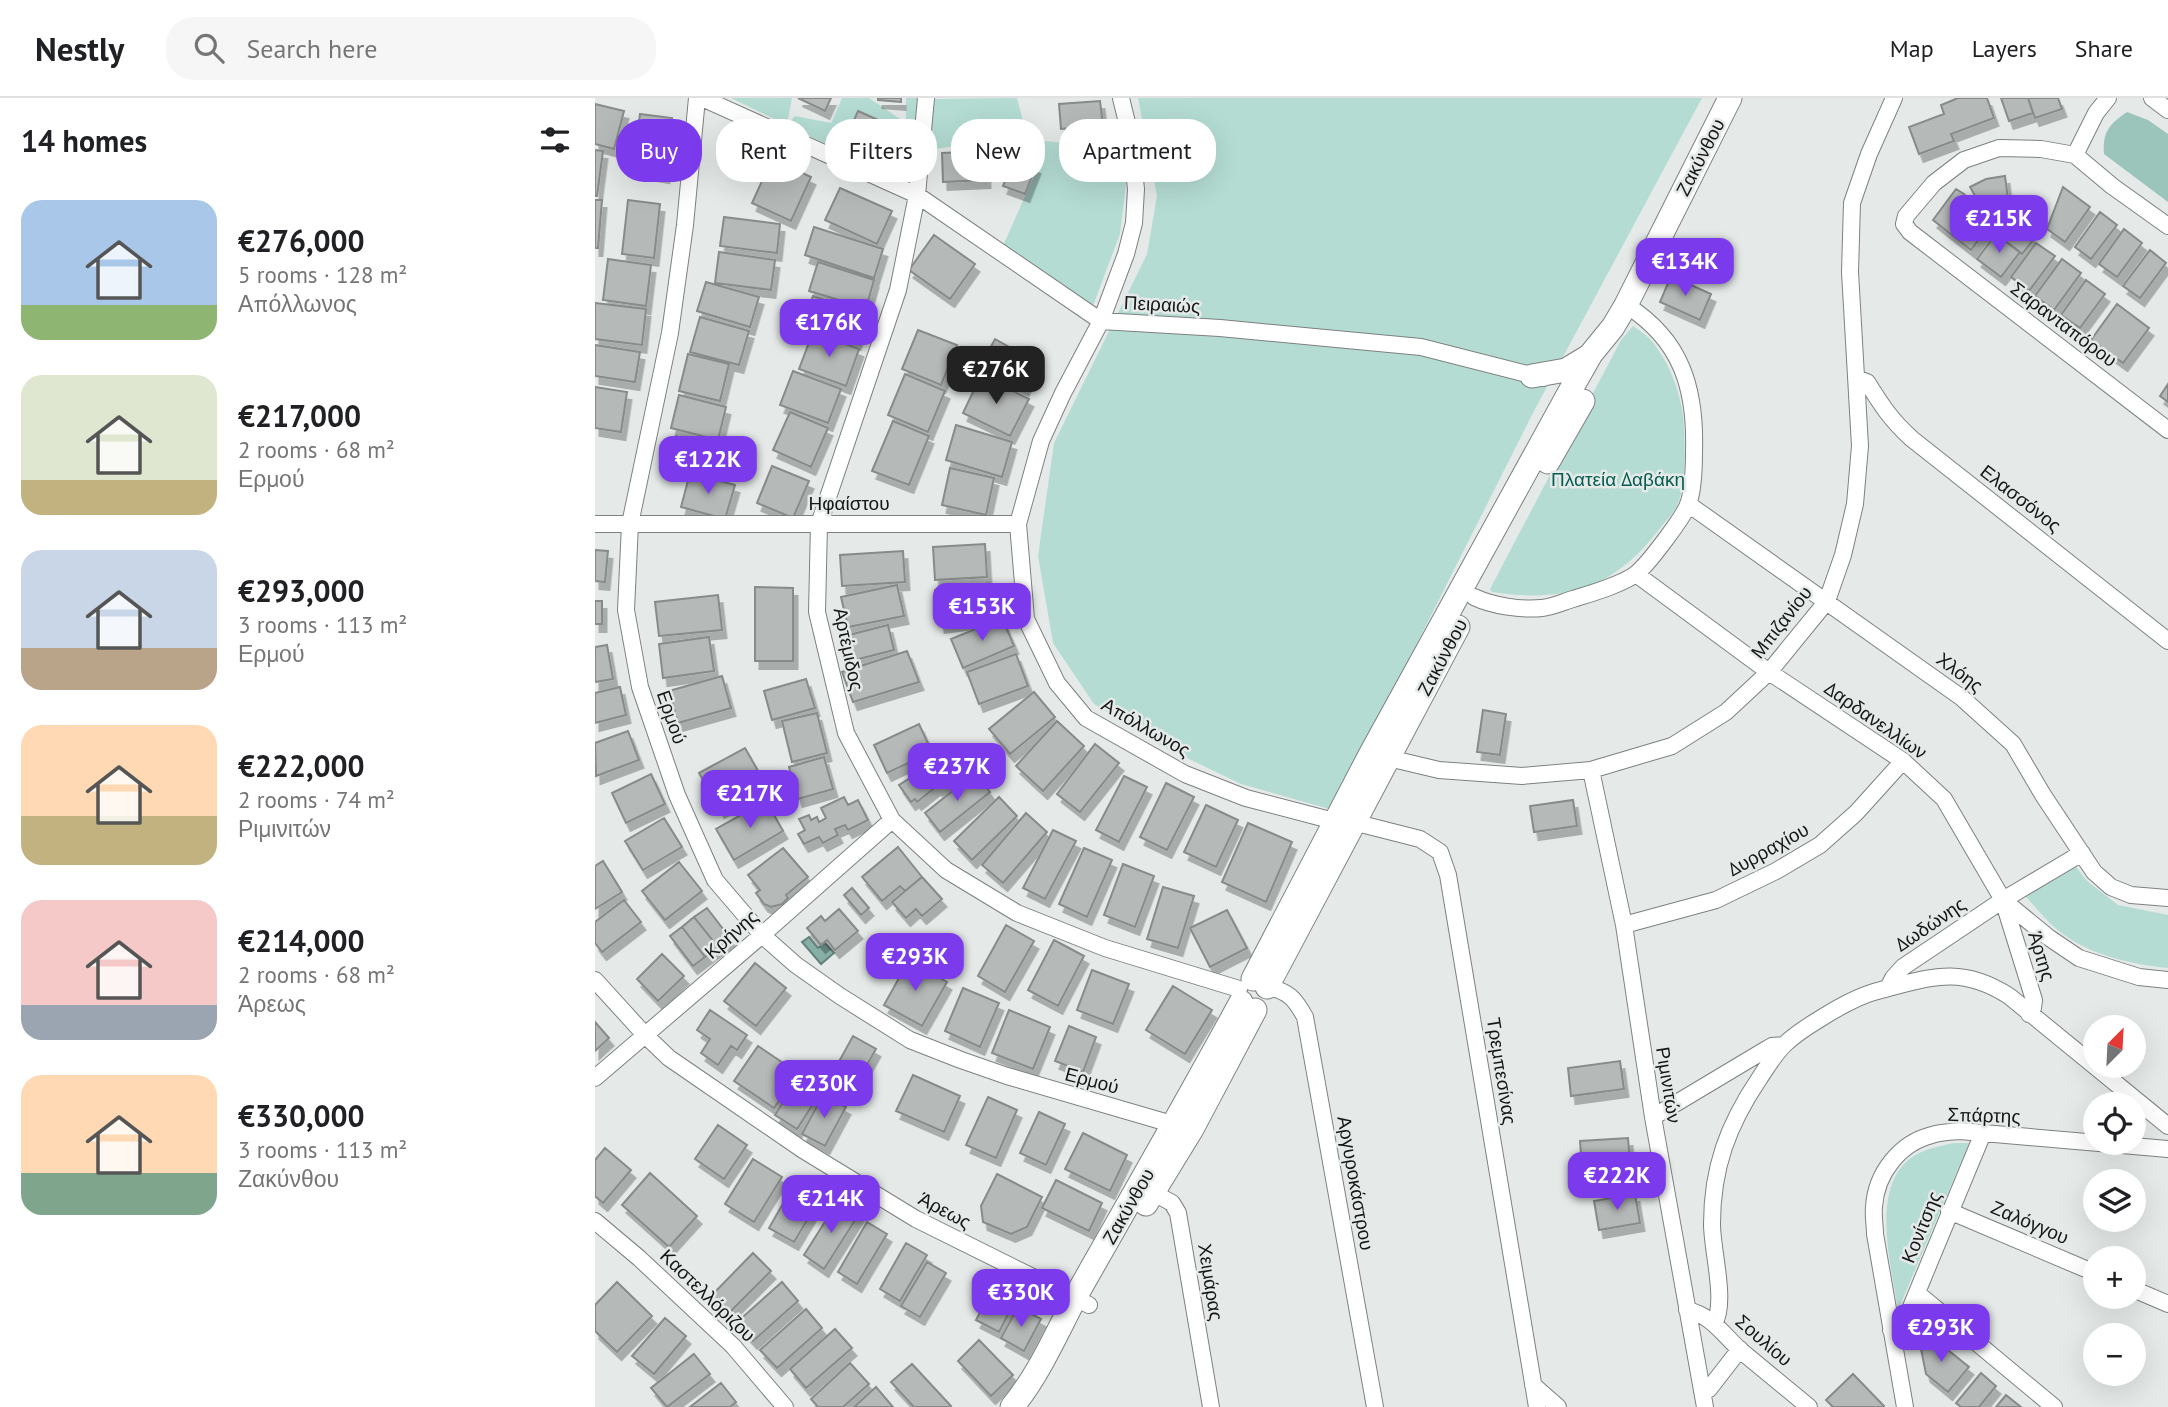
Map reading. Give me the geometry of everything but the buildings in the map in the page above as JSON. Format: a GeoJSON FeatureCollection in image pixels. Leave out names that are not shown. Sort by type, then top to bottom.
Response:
{"type":"FeatureCollection","features":[{"type":"Feature","properties":{"kind":"street","name":"Πειραιώς"},"geometry":{"type":"LineString","coordinates":[[700,98],[917,195],[1101,321],[1220,328],[1421,347],[1581,387]]}},
{"type":"Feature","properties":{"kind":"street","name":"Ερμού"},"geometry":{"type":"LineString","coordinates":[[700,98],[670,333],[630,524],[626,610],[640,687],[677,795],[715,880],[762,935],[796,965],[910,1040],[1007,1076],[1183,1127]]}},
{"type":"Feature","properties":{"kind":"street","name":"Αρτέμιδος"},"geometry":{"type":"LineString","coordinates":[[926,98],[917,195],[898,290],[819,524],[817,612],[846,733],[892,820],[946,870],[1017,914],[1105,948],[1251,993]]}},
{"type":"Feature","properties":{"kind":"street","name":"Απόλλωνος"},"geometry":{"type":"LineString","coordinates":[[1121,98],[1130,135],[1136,189],[1134,223],[1126,254],[1101,321],[1041,441],[1018,524],[1026,619],[1058,683],[1086,718],[1185,774],[1246,797],[1344,821]]}},
{"type":"Feature","properties":{"kind":"street","name":"Ζακύνθου"},"geometry":{"type":"LineString","coordinates":[[1379,756],[1474,597],[1521,509],[1581,387],[1591,354],[1613,327],[1626,305],[1730,98]]}},
{"type":"Feature","properties":{"kind":"street","name":"Μπιζανίου"},"geometry":{"type":"LineString","coordinates":[[1379,756],[1439,770],[1522,776],[1591,770],[1672,746],[1726,712],[1769,672],[1827,601],[1843,555],[1855,504],[1860,446],[1850,272],[1852,203],[1869,154],[1894,98]]}},
{"type":"Feature","properties":{"kind":"street"},"geometry":{"type":"LineString","coordinates":[[2108,98],[2075,155],[2112,186],[2168,226]]}},
{"type":"Feature","properties":{"kind":"street"},"geometry":{"type":"LineString","coordinates":[[2152,98],[2168,110]]}},
{"type":"Feature","properties":{"kind":"street","name":"Σαρανταπόρου"},"geometry":{"type":"LineString","coordinates":[[2075,155],[2041,149],[1999,148],[1964,160],[1934,183],[1906,216],[1904,224],[1910,232],[2168,430]]}},
{"type":"Feature","properties":{"kind":"street"},"geometry":{"type":"LineString","coordinates":[[1474,597],[1491,605],[1542,608],[1594,593],[1636,574],[1658,549],[1688,504],[1694,468],[1695,421],[1687,378],[1668,341],[1642,315],[1626,305]]}},
{"type":"Feature","properties":{"kind":"street","name":"Ζακύνθου"},"geometry":{"type":"LineString","coordinates":[[1019,1406],[1082,1301],[1127,1235],[1146,1189],[1183,1127],[1251,993],[1560,411],[1603,362],[1613,327]]}},
{"type":"Feature","properties":{"kind":"street"},"geometry":{"type":"LineString","coordinates":[[1538,377],[1566,370],[1591,354]]}},
{"type":"Feature","properties":{"kind":"street"},"geometry":{"type":"LineString","coordinates":[[1538,377],[1552,388],[1560,411]]}},
{"type":"Feature","properties":{"kind":"street","name":"Ελασσόνος"},"geometry":{"type":"LineString","coordinates":[[1858,379],[1867,382],[1886,413],[1912,439],[2168,641]]}},
{"type":"Feature","properties":{"kind":"street","name":"Χλόης"},"geometry":{"type":"LineString","coordinates":[[1688,504],[1962,698],[2013,744],[2094,872],[2111,887],[2131,895],[2168,898]]}},
{"type":"Feature","properties":{"kind":"street","name":"Ηφαίστου"},"geometry":{"type":"LineString","coordinates":[[595,524],[1018,524]]}},
{"type":"Feature","properties":{"kind":"street","name":"Δαρδανελλίων"},"geometry":{"type":"LineString","coordinates":[[1636,574],[1769,672],[1903,761],[1944,799],[2003,901],[2079,958],[2139,977],[2168,980]]}},
{"type":"Feature","properties":{"kind":"street","name":"Δυρραχίου"},"geometry":{"type":"LineString","coordinates":[[1624,925],[1716,900],[1798,858],[1820,845],[1856,813],[1903,761]]}},
{"type":"Feature","properties":{"kind":"street","name":"Ριμινιτών"},"geometry":{"type":"LineString","coordinates":[[1591,770],[1624,925],[1653,1117],[1703,1399]]}},
{"type":"Feature","properties":{"kind":"street","name":"Κρήνης"},"geometry":{"type":"LineString","coordinates":[[595,1078],[892,820]]}},
{"type":"Feature","properties":{"kind":"street","name":"Τρεμπεσίνας"},"geometry":{"type":"LineString","coordinates":[[1344,821],[1420,839],[1440,852],[1448,875],[1537,1407]]}},
{"type":"Feature","properties":{"kind":"street","name":"Δωδώνης"},"geometry":{"type":"LineString","coordinates":[[1888,988],[1903,967],[2082,853]]}},
{"type":"Feature","properties":{"kind":"street","name":"Άρτης"},"geometry":{"type":"LineString","coordinates":[[2003,901],[2034,1000],[2029,1014]]}},
{"type":"Feature","properties":{"kind":"street","name":"Δωδώνης"},"geometry":{"type":"LineString","coordinates":[[1714,1324],[1720,1310],[1712,1225],[1719,1162],[1737,1114],[1773,1057],[1784,1045],[1837,1008],[1865,994],[1928,977],[1976,980],[1999,989],[2029,1014]]}},
{"type":"Feature","properties":{"kind":"street","name":"Άρεως"},"geometry":{"type":"LineString","coordinates":[[595,980],[669,1058],[712,1089],[854,1182],[916,1219],[1082,1301]]}},
{"type":"Feature","properties":{"kind":"street","name":"Αργυροκάστρου"},"geometry":{"type":"LineString","coordinates":[[1251,993],[1278,989],[1294,998],[1305,1017],[1375,1407]]}},
{"type":"Feature","properties":{"kind":"street"},"geometry":{"type":"LineString","coordinates":[[2029,1014],[2168,1126]]}},
{"type":"Feature","properties":{"kind":"street","name":"Δωδώνης"},"geometry":{"type":"LineString","coordinates":[[1653,1117],[1772,1046],[1784,1045]]}},
{"type":"Feature","properties":{"kind":"street","name":"Σπάρτης"},"geometry":{"type":"LineString","coordinates":[[1905,1407],[1875,1234],[1874,1207],[1885,1171],[1896,1156],[1912,1143],[1933,1135],[1960,1131],[2168,1149]]}},
{"type":"Feature","properties":{"kind":"street","name":"Κονίτσης"},"geometry":{"type":"LineString","coordinates":[[1891,1330],[1906,1319],[1983,1133]]}},
{"type":"Feature","properties":{"kind":"street","name":"Χειμάρας"},"geometry":{"type":"LineString","coordinates":[[1146,1189],[1172,1203],[1178,1213],[1211,1407]]}},
{"type":"Feature","properties":{"kind":"street","name":"Ζαλόγγου"},"geometry":{"type":"LineString","coordinates":[[1949,1211],[2083,1268]]}},
{"type":"Feature","properties":{"kind":"street","name":"Καστελλόριζου"},"geometry":{"type":"LineString","coordinates":[[595,1221],[639,1258],[733,1346],[785,1407]]}},
{"type":"Feature","properties":{"kind":"street"},"geometry":{"type":"LineString","coordinates":[[1917,1293],[2054,1407]]}},
{"type":"Feature","properties":{"kind":"street"},"geometry":{"type":"LineString","coordinates":[[2146,1295],[2168,1304]]}},
{"type":"Feature","properties":{"kind":"street","name":"Σουλίου"},"geometry":{"type":"LineString","coordinates":[[1688,1310],[1700,1313],[1714,1324],[1809,1407]]}},
{"type":"Feature","properties":{"kind":"street"},"geometry":{"type":"LineString","coordinates":[[1703,1399],[1740,1349]]}},
{"type":"Feature","properties":{"kind":"street"},"geometry":{"type":"LineString","coordinates":[[1533,1385],[1558,1407]]}},
{"type":"Feature","properties":{"kind":"green space"},"geometry":{"type":"Polygon","coordinates":[[[731,98],[792,98],[788,119],[774,119],[731,98]]]}},
{"type":"Feature","properties":{"kind":"green space"},"geometry":{"type":"Polygon","coordinates":[[[842,98],[869,98],[900,119],[833,119],[842,98]]]}},
{"type":"Feature","properties":{"kind":"green space"},"geometry":{"type":"Polygon","coordinates":[[[906,98],[918,98],[917,119],[906,119],[906,98]]]}},
{"type":"Feature","properties":{"kind":"green space"},"geometry":{"type":"Polygon","coordinates":[[[1017,98],[1023,119],[951,119],[951,147],[937,149],[937,119],[930,119],[932,99],[1017,98]]]}},
{"type":"Feature","properties":{"kind":"green space"},"geometry":{"type":"Polygon","coordinates":[[[1138,98],[1702,98],[1535,409],[1333,810],[1241,784],[1160,745],[1094,704],[1053,643],[1038,556],[1054,443],[1147,254],[1157,196],[1154,182],[1216,182],[1216,119],[1142,119],[1138,98]]]}},
{"type":"Feature","properties":{"kind":"green space"},"geometry":{"type":"Polygon","coordinates":[[[811,119],[825,122],[825,143],[811,137],[811,119]]]}},
{"type":"Feature","properties":{"kind":"green space"},"geometry":{"type":"Polygon","coordinates":[[[1045,141],[1059,142],[1059,182],[1126,182],[1120,234],[1091,311],[1002,248],[1031,182],[1045,182],[1045,141]]]}},
{"type":"Feature","properties":{"kind":"green space","name":"Πλατεία Δαβάκη"},"geometry":{"type":"Polygon","coordinates":[[[1633,326],[1650,339],[1664,358],[1681,404],[1684,467],[1677,506],[1640,551],[1623,567],[1604,579],[1563,593],[1517,595],[1492,592],[1490,589],[1621,340],[1633,326]]]}},
{"type":"Feature","properties":{"kind":"green space"},"geometry":{"type":"Polygon","coordinates":[[[2067,855],[2087,881],[2118,905],[2168,915],[2168,968],[2125,961],[2083,946],[2054,927],[2020,890],[2067,855]]]}},
{"type":"Feature","properties":{"kind":"green space"},"geometry":{"type":"Polygon","coordinates":[[[1955,1143],[1969,1143],[1898,1310],[1886,1228],[1891,1186],[1900,1169],[1914,1156],[1955,1143]]]}},
{"type":"Feature","properties":{"kind":"shaded area"},"geometry":{"type":"Polygon","coordinates":[[[2127,112],[2148,120],[2168,134],[2168,202],[2104,154],[2104,140],[2108,130],[2127,112]]]}},
{"type":"Feature","properties":{"kind":"shaded area"},"geometry":{"type":"Polygon","coordinates":[[[809,937],[818,948],[825,943],[834,953],[821,964],[802,942],[809,937]]]}}]}
